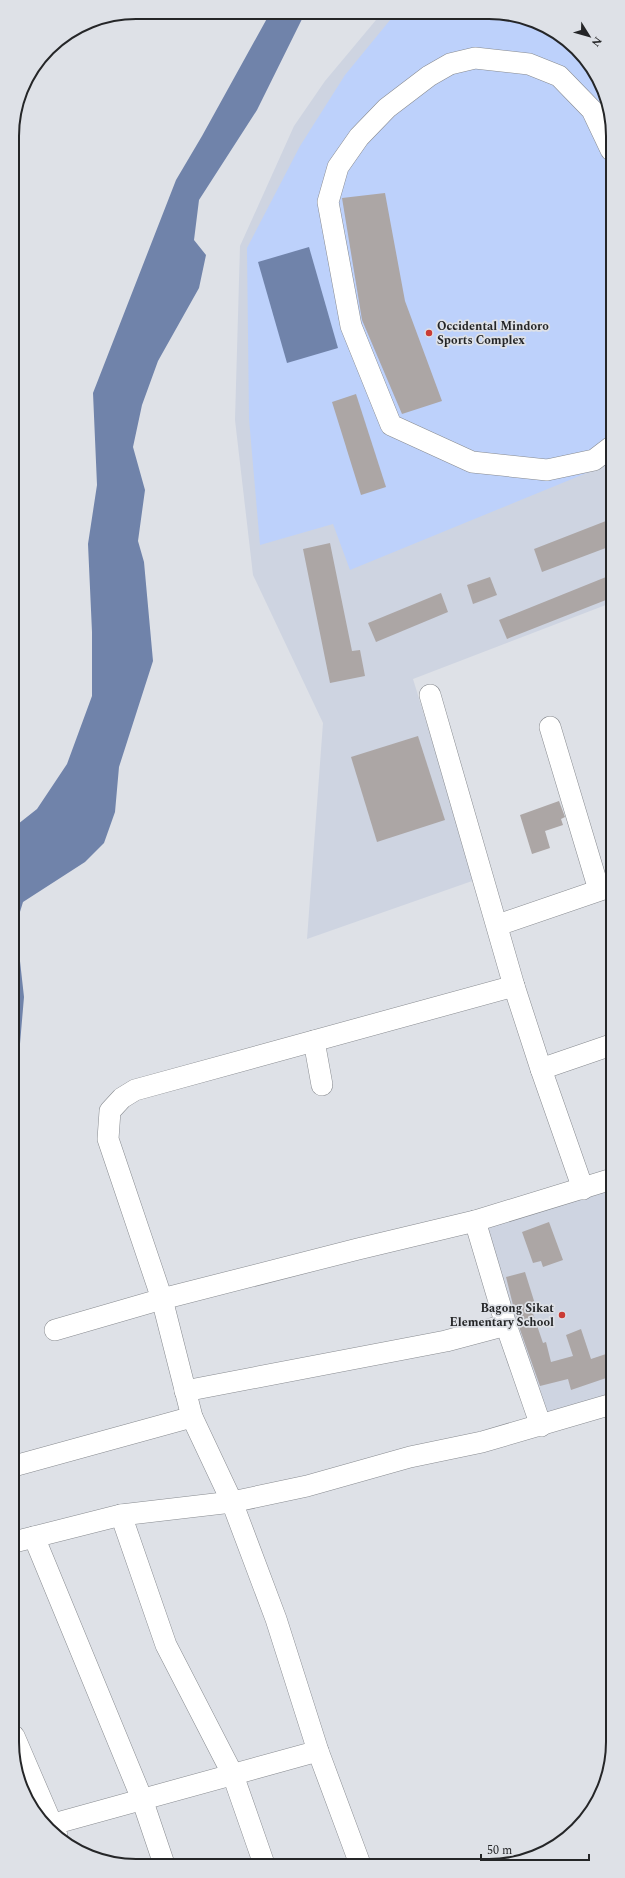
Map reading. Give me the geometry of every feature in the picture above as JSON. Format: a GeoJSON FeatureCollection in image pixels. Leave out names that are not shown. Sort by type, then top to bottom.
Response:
{"type":"FeatureCollection","features":[{"type":"Feature","properties":{"kind":"street"},"geometry":{"type":"LineString","coordinates":[[606,139],[592,110],[559,76],[529,64],[475,58],[450,64],[429,76],[387,108],[359,137],[338,167],[328,202],[351,326],[391,425],[472,462],[547,470],[594,460],[606,451]]}},
{"type":"Feature","properties":{"kind":"street"},"geometry":{"type":"LineString","coordinates":[[430,696],[498,925],[514,986],[583,1189]]}},
{"type":"Feature","properties":{"kind":"street"},"geometry":{"type":"LineString","coordinates":[[498,925],[606,888],[550,727]]}},
{"type":"Feature","properties":{"kind":"street"},"geometry":{"type":"LineString","coordinates":[[358,1859],[318,1751],[276,1618],[232,1502],[192,1417],[184,1391],[162,1299],[108,1139],[110,1111],[122,1098],[135,1090],[514,986]]}},
{"type":"Feature","properties":{"kind":"street"},"geometry":{"type":"LineString","coordinates":[[314,1041],[322,1085]]}},
{"type":"Feature","properties":{"kind":"street"},"geometry":{"type":"LineString","coordinates":[[541,1069],[606,1046]]}},
{"type":"Feature","properties":{"kind":"street"},"geometry":{"type":"LineString","coordinates":[[55,1330],[162,1299],[358,1249],[476,1221],[606,1181]]}},
{"type":"Feature","properties":{"kind":"street"},"geometry":{"type":"LineString","coordinates":[[476,1221],[506,1325],[542,1426]]}},
{"type":"Feature","properties":{"kind":"street"},"geometry":{"type":"LineString","coordinates":[[184,1391],[438,1343],[506,1325]]}},
{"type":"Feature","properties":{"kind":"street"},"geometry":{"type":"LineString","coordinates":[[19,1541],[121,1515],[232,1502],[308,1486],[410,1457],[482,1442],[542,1426],[606,1406]]}},
{"type":"Feature","properties":{"kind":"street"},"geometry":{"type":"LineString","coordinates":[[19,1465],[192,1417]]}},
{"type":"Feature","properties":{"kind":"street"},"geometry":{"type":"LineString","coordinates":[[121,1515],[166,1645],[233,1775],[262,1859]]}},
{"type":"Feature","properties":{"kind":"street"},"geometry":{"type":"LineString","coordinates":[[34,1537],[142,1799],[162,1859]]}},
{"type":"Feature","properties":{"kind":"street"},"geometry":{"type":"LineString","coordinates":[[19,1749],[48,1819]]}},
{"type":"Feature","properties":{"kind":"street"},"geometry":{"type":"LineString","coordinates":[[56,1828],[142,1799],[318,1751]]}},
{"type":"Feature","properties":{"kind":"shaded area"},"geometry":{"type":"Polygon","coordinates":[[[267,19],[302,19],[257,110],[199,200],[194,240],[206,255],[199,288],[158,361],[142,405],[133,447],[145,490],[138,541],[144,562],[153,661],[119,767],[115,812],[104,843],[85,862],[23,902],[19,915],[19,823],[37,809],[67,764],[92,696],[92,632],[88,544],[97,485],[93,393],[176,180],[267,19]]]}},
{"type":"Feature","properties":{"kind":"shaded area","name":"Occidental Mindoro Sports Complex"},"geometry":{"type":"Polygon","coordinates":[[[377,19],[496,19],[512,21],[534,28],[560,43],[569,50],[569,56],[574,56],[594,84],[604,113],[606,129],[606,605],[413,679],[475,880],[307,939],[323,723],[253,575],[235,420],[240,246],[294,126],[325,81],[377,19]]]}},
{"type":"Feature","properties":{"kind":"shaded area","name":"Occidental Mindoro Sports Complex"},"geometry":{"type":"Polygon","coordinates":[[[391,19],[496,19],[512,21],[534,28],[547,35],[569,50],[569,56],[574,56],[594,84],[604,113],[606,129],[606,465],[350,570],[333,524],[260,545],[249,419],[247,248],[300,146],[345,75],[391,19]]]}},
{"type":"Feature","properties":{"kind":"shaded area"},"geometry":{"type":"Polygon","coordinates":[[[309,247],[338,348],[287,363],[258,262],[309,247]]]}},
{"type":"Feature","properties":{"kind":"shaded area"},"geometry":{"type":"Polygon","coordinates":[[[19,952],[24,997],[19,1056],[19,952]]]}},
{"type":"Feature","properties":{"kind":"shaded area","name":"Bagong Sikat Elementary School"},"geometry":{"type":"Polygon","coordinates":[[[606,1191],[606,1401],[547,1419],[485,1232],[489,1224],[606,1191]]]}},
{"type":"Feature","properties":{"kind":"building"},"geometry":{"type":"Polygon","coordinates":[[[385,193],[405,301],[442,401],[402,414],[362,320],[342,198],[385,193]]]}},
{"type":"Feature","properties":{"kind":"building"},"geometry":{"type":"Polygon","coordinates":[[[356,394],[386,487],[361,495],[332,402],[356,394]]]}},
{"type":"Feature","properties":{"kind":"building"},"geometry":{"type":"Polygon","coordinates":[[[606,521],[606,548],[542,572],[534,549],[606,521]]]}},
{"type":"Feature","properties":{"kind":"building"},"geometry":{"type":"Polygon","coordinates":[[[330,543],[352,651],[360,650],[365,676],[330,683],[303,549],[330,543]]]}},
{"type":"Feature","properties":{"kind":"building"},"geometry":{"type":"Polygon","coordinates":[[[490,577],[497,595],[473,604],[467,585],[490,577]]]}},
{"type":"Feature","properties":{"kind":"building"},"geometry":{"type":"Polygon","coordinates":[[[606,577],[606,600],[507,639],[499,620],[606,577]]]}},
{"type":"Feature","properties":{"kind":"building"},"geometry":{"type":"Polygon","coordinates":[[[441,593],[448,612],[376,642],[368,623],[441,593]]]}},
{"type":"Feature","properties":{"kind":"building"},"geometry":{"type":"Polygon","coordinates":[[[418,736],[445,820],[377,842],[351,757],[418,736]]]}},
{"type":"Feature","properties":{"kind":"building"},"geometry":{"type":"Polygon","coordinates":[[[559,801],[565,817],[561,819],[563,825],[545,831],[550,848],[532,854],[520,815],[559,801]]]}},
{"type":"Feature","properties":{"kind":"building"},"geometry":{"type":"Polygon","coordinates":[[[549,1222],[563,1260],[543,1267],[541,1261],[533,1263],[522,1232],[549,1222]]]}},
{"type":"Feature","properties":{"kind":"building"},"geometry":{"type":"Polygon","coordinates":[[[525,1272],[535,1304],[530,1305],[543,1343],[546,1342],[551,1362],[573,1356],[566,1335],[581,1329],[591,1359],[606,1354],[606,1378],[571,1390],[568,1379],[540,1386],[517,1321],[506,1277],[525,1272]]]}},
{"type":"Feature","properties":{"kind":"place","name":"Occidental Mindoro Sports Complex"},"geometry":{"type":"Point","coordinates":[429,333]}},
{"type":"Feature","properties":{"kind":"place","name":"Bagong Sikat Elementary School"},"geometry":{"type":"Point","coordinates":[562,1315]}}]}
